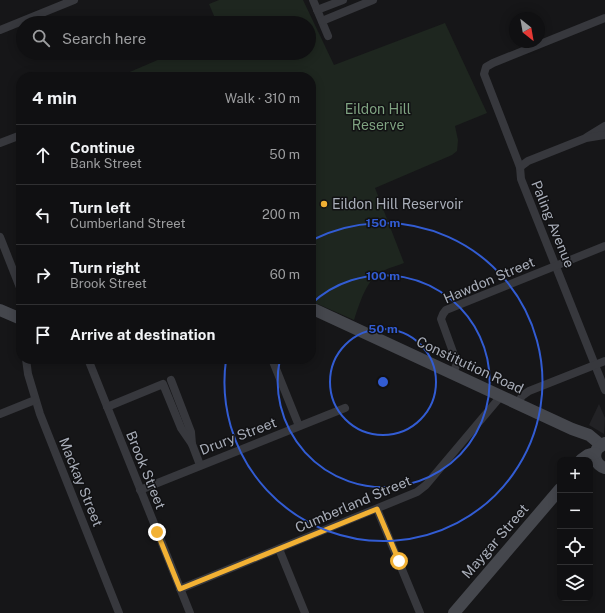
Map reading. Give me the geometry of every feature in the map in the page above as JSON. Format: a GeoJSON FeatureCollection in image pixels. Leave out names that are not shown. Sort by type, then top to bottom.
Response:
{"type":"FeatureCollection","features":[{"type":"Feature","properties":{"kind":"street"},"geometry":{"type":"LineString","coordinates":[[35,16],[74,0]]}},
{"type":"Feature","properties":{"kind":"street"},"geometry":{"type":"LineString","coordinates":[[313,0],[328,36]]}},
{"type":"Feature","properties":{"kind":"street"},"geometry":{"type":"LineString","coordinates":[[317,10],[343,0]]}},
{"type":"Feature","properties":{"kind":"street"},"geometry":{"type":"LineString","coordinates":[[322,21],[373,0]]}},
{"type":"Feature","properties":{"kind":"street","name":"Paling Avenue"},"geometry":{"type":"LineString","coordinates":[[605,18],[486,67],[484,72],[485,79],[520,167],[521,179],[605,390]]}},
{"type":"Feature","properties":{"kind":"street"},"geometry":{"type":"LineString","coordinates":[[0,30],[16,24]]}},
{"type":"Feature","properties":{"kind":"street"},"geometry":{"type":"LineString","coordinates":[[520,167],[528,161],[586,138],[605,126]]}},
{"type":"Feature","properties":{"kind":"street"},"geometry":{"type":"LineString","coordinates":[[586,138],[605,135]]}},
{"type":"Feature","properties":{"kind":"street"},"geometry":{"type":"LineString","coordinates":[[0,143],[16,137]]}},
{"type":"Feature","properties":{"kind":"street"},"geometry":{"type":"LineString","coordinates":[[0,237],[16,277]]}},
{"type":"Feature","properties":{"kind":"street","name":"Hawdon Street"},"geometry":{"type":"LineString","coordinates":[[453,374],[457,362],[442,322],[444,312],[605,246]]}},
{"type":"Feature","properties":{"kind":"street"},"geometry":{"type":"LineString","coordinates":[[0,310],[16,318]]}},
{"type":"Feature","properties":{"kind":"street","name":"Constitution Road"},"geometry":{"type":"LineString","coordinates":[[316,310],[572,429],[599,448]]}},
{"type":"Feature","properties":{"kind":"street"},"geometry":{"type":"LineString","coordinates":[[517,404],[522,396],[529,391],[605,361]]}},
{"type":"Feature","properties":{"kind":"street","name":"Mackay Street"},"geometry":{"type":"LineString","coordinates":[[27,364],[35,400],[119,613]]}},
{"type":"Feature","properties":{"kind":"street","name":"Brook Street"},"geometry":{"type":"LineString","coordinates":[[90,364],[190,613]]}},
{"type":"Feature","properties":{"kind":"street"},"geometry":{"type":"LineString","coordinates":[[274,364],[299,426]]}},
{"type":"Feature","properties":{"kind":"street"},"geometry":{"type":"LineString","coordinates":[[106,407],[166,382],[191,432],[192,444],[200,465]]}},
{"type":"Feature","properties":{"kind":"street","name":"Cumberland Street"},"geometry":{"type":"LineString","coordinates":[[180,589],[377,509],[422,489],[501,396]]}},
{"type":"Feature","properties":{"kind":"street"},"geometry":{"type":"LineString","coordinates":[[0,414],[35,400]]}},
{"type":"Feature","properties":{"kind":"street","name":"Drury Street"},"geometry":{"type":"LineString","coordinates":[[140,490],[345,408]]}},
{"type":"Feature","properties":{"kind":"street"},"geometry":{"type":"LineString","coordinates":[[585,457],[599,448]]}},
{"type":"Feature","properties":{"kind":"street"},"geometry":{"type":"LineString","coordinates":[[598,468],[596,460],[599,448]]}},
{"type":"Feature","properties":{"kind":"street","name":"Maygar Street"},"geometry":{"type":"LineString","coordinates":[[454,613],[557,493]]}},
{"type":"Feature","properties":{"kind":"street"},"geometry":{"type":"LineString","coordinates":[[377,509],[420,613]]}},
{"type":"Feature","properties":{"kind":"street"},"geometry":{"type":"LineString","coordinates":[[280,549],[305,613]]}},
{"type":"Feature","properties":{"kind":"shaded area"},"geometry":{"type":"Polygon","coordinates":[[[599,404],[605,418],[604,434],[589,425],[599,404]]]}},
{"type":"Feature","properties":{"kind":"green space","name":"Eildon Hill Reserve"},"geometry":{"type":"Polygon","coordinates":[[[219,0],[303,0],[311,16],[214,16],[209,4],[219,0]]]}},
{"type":"Feature","properties":{"kind":"green space","name":"Eildon Hill Reserve"},"geometry":{"type":"Polygon","coordinates":[[[445,23],[487,113],[455,126],[458,140],[457,151],[452,155],[375,188],[404,263],[388,268],[372,280],[364,292],[354,320],[316,303],[316,72],[130,72],[158,60],[316,60],[316,27],[334,65],[445,23]]]}},
{"type":"Feature","properties":{"kind":"place","name":"Eildon Hill Reservoir"},"geometry":{"type":"Point","coordinates":[324,204]}},
{"type":"Feature","properties":{"kind":"route"},"geometry":{"type":"LineString","coordinates":[[157,532],[180,589],[377,509],[399,561]]}}]}
